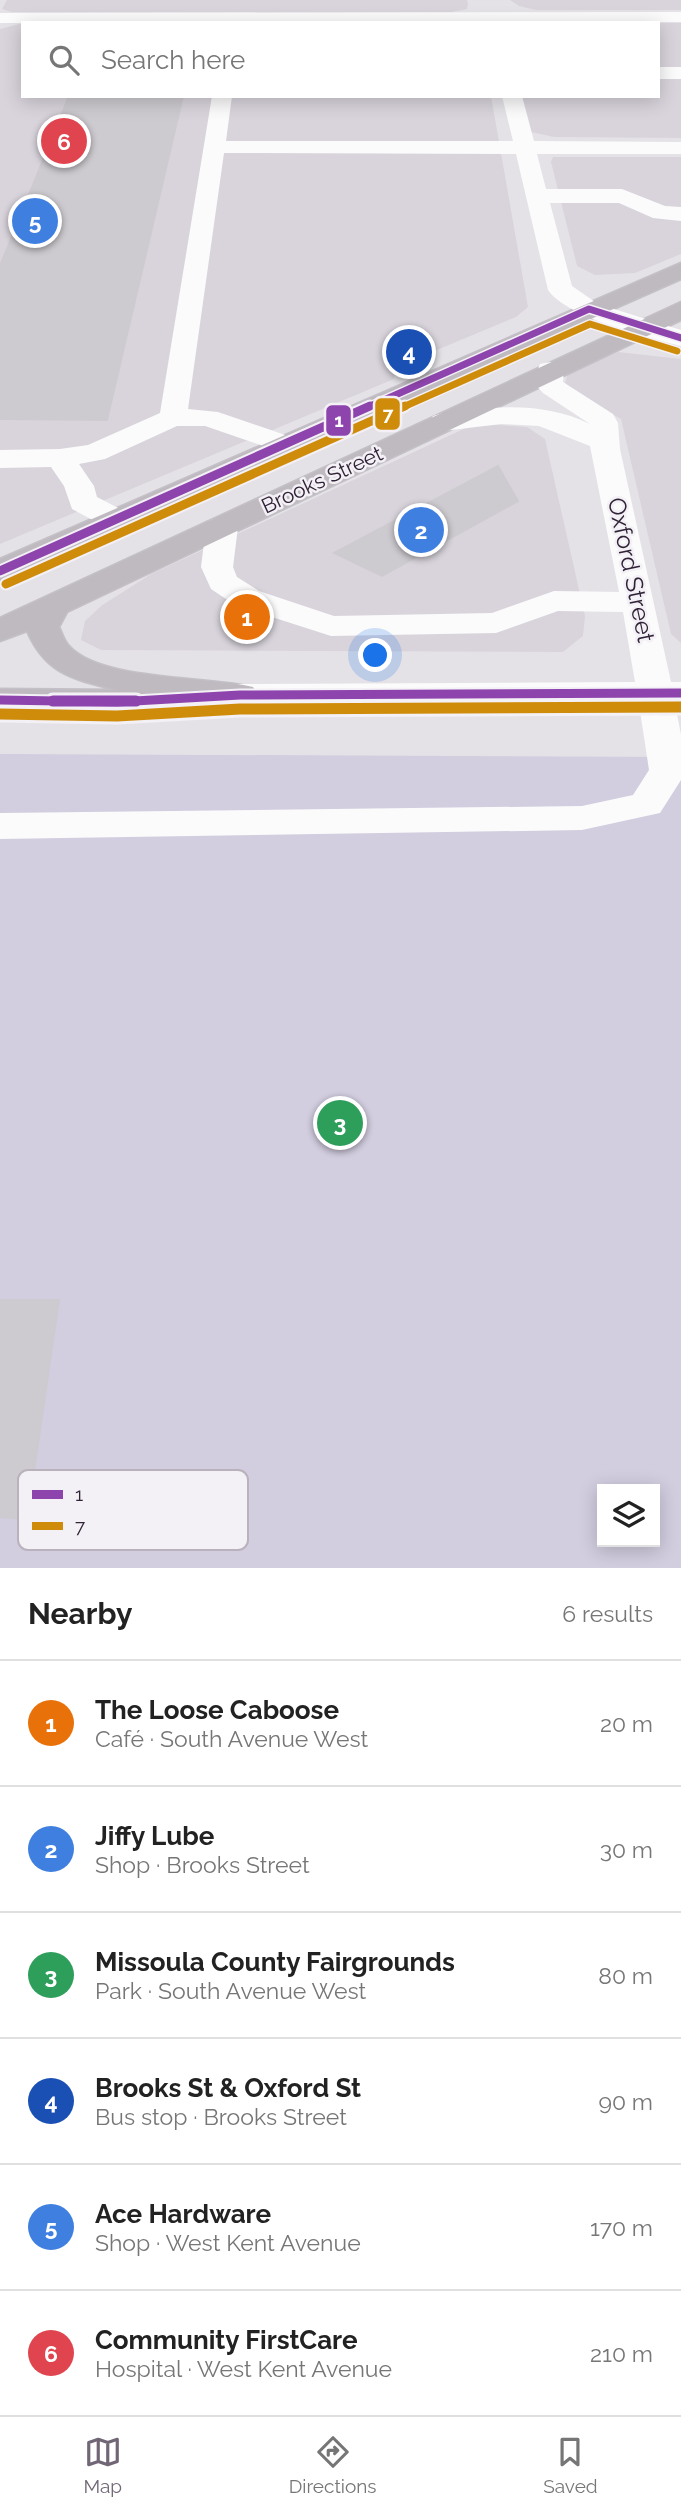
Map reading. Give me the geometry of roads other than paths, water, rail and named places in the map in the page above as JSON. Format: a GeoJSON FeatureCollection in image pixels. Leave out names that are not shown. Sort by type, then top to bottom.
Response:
{"type":"FeatureCollection","features":[{"type":"Feature","properties":{"kind":"highway","name":"Brooks Street"},"geometry":{"type":"LineString","coordinates":[[0,571],[681,270]]}},
{"type":"Feature","properties":{"kind":"highway","name":"Brooks Street"},"geometry":{"type":"LineString","coordinates":[[0,631],[50,622],[222,527],[681,310]]}},
{"type":"Feature","properties":{"kind":"highway"},"geometry":{"type":"LineString","coordinates":[[50,622],[58,656],[93,673],[127,681],[240,695]]}},
{"type":"Feature","properties":{"kind":"highway"},"geometry":{"type":"LineString","coordinates":[[0,700],[117,702],[240,695]]}},
{"type":"Feature","properties":{"kind":"street"},"geometry":{"type":"LineString","coordinates":[[0,18],[234,20],[493,13],[676,15]]}},
{"type":"Feature","properties":{"kind":"street"},"geometry":{"type":"LineString","coordinates":[[660,73],[681,73]]}},
{"type":"Feature","properties":{"kind":"street"},"geometry":{"type":"LineString","coordinates":[[173,417],[222,98]]}},
{"type":"Feature","properties":{"kind":"street"},"geometry":{"type":"LineString","coordinates":[[512,98],[560,290],[566,297],[589,309],[681,338]]}},
{"type":"Feature","properties":{"kind":"street"},"geometry":{"type":"LineString","coordinates":[[214,147],[681,148]]}},
{"type":"Feature","properties":{"kind":"street"},"geometry":{"type":"LineString","coordinates":[[536,196],[622,196],[662,213],[681,214]]}},
{"type":"Feature","properties":{"kind":"street","name":"Oxford Street"},"geometry":{"type":"LineString","coordinates":[[0,826],[582,818],[646,804],[668,770],[668,692],[637,602],[605,449],[603,421],[588,408],[561,397],[551,388],[547,382],[550,370]]}},
{"type":"Feature","properties":{"kind":"street"},"geometry":{"type":"LineString","coordinates":[[443,422],[498,416],[539,417],[575,428],[605,449]]}},
{"type":"Feature","properties":{"kind":"street"},"geometry":{"type":"LineString","coordinates":[[0,459],[60,458],[95,453],[173,417],[208,418],[284,444]]}},
{"type":"Feature","properties":{"kind":"street"},"geometry":{"type":"LineString","coordinates":[[60,458],[79,486],[83,502],[115,519]]}},
{"type":"Feature","properties":{"kind":"street"},"geometry":{"type":"LineString","coordinates":[[222,527],[217,567],[223,582],[247,598],[331,626],[496,623],[554,601],[637,602]]}},
{"type":"Feature","properties":{"kind":"street"},"geometry":{"type":"LineString","coordinates":[[240,695],[668,692]]}},
{"type":"Feature","properties":{"kind":"place","name":"Community FirstCare"},"geometry":{"type":"Point","coordinates":[64,141]}},
{"type":"Feature","properties":{"kind":"place","name":"Ace Hardware"},"geometry":{"type":"Point","coordinates":[35,221]}},
{"type":"Feature","properties":{"kind":"place","name":"Brooks St & Oxford St"},"geometry":{"type":"Point","coordinates":[409,352]}},
{"type":"Feature","properties":{"kind":"place","name":"Jiffy Lube"},"geometry":{"type":"Point","coordinates":[421,530]}},
{"type":"Feature","properties":{"kind":"place","name":"The Loose Caboose"},"geometry":{"type":"Point","coordinates":[247,617]}},
{"type":"Feature","properties":{"kind":"place","name":"Missoula County Fairgrounds"},"geometry":{"type":"Point","coordinates":[340,1123]}}]}
